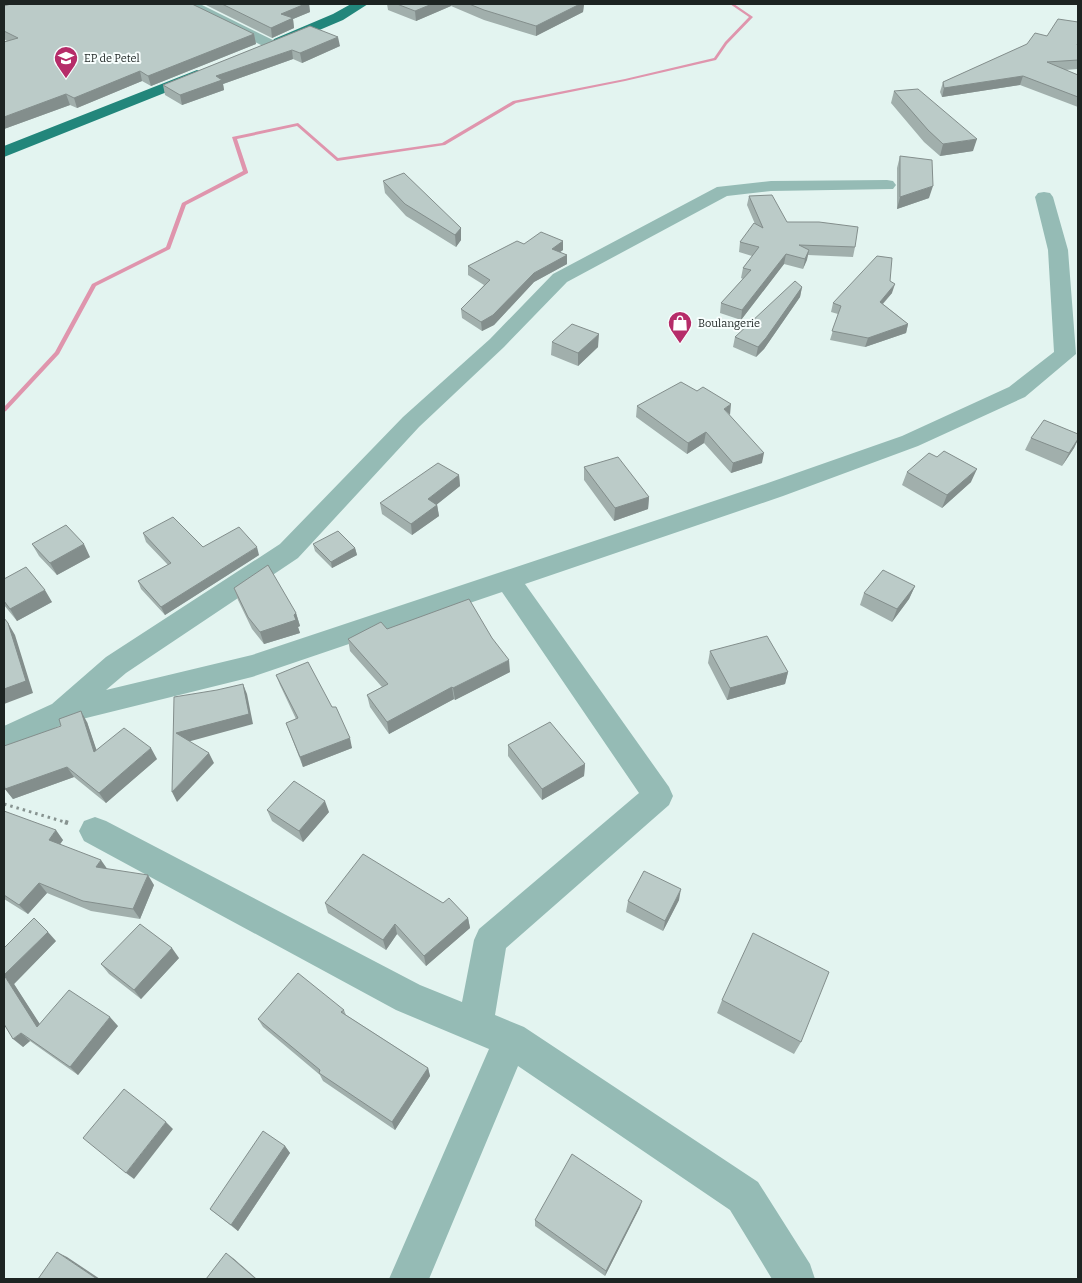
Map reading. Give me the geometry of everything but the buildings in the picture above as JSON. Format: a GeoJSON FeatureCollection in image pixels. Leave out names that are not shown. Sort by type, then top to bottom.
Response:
{"type":"FeatureCollection","features":[{"type":"Feature","properties":{"kind":"highway"},"geometry":{"type":"LineString","coordinates":[[253,52],[338,18],[361,4]]}},
{"type":"Feature","properties":{"kind":"highway"},"geometry":{"type":"LineString","coordinates":[[4,152],[207,71]]}},
{"type":"Feature","properties":{"kind":"street"},"geometry":{"type":"LineString","coordinates":[[190,4],[272,45]]}},
{"type":"Feature","properties":{"kind":"street"},"geometry":{"type":"LineString","coordinates":[[60,713],[116,665],[289,551],[411,422],[497,342],[560,278],[723,191],[771,186],[887,185]]}},
{"type":"Feature","properties":{"kind":"street"},"geometry":{"type":"LineString","coordinates":[[4,739],[60,713],[252,666],[507,578],[774,490],[910,441],[1017,392],[1072,355],[1058,250],[1044,197]]}},
{"type":"Feature","properties":{"kind":"street"},"geometry":{"type":"LineString","coordinates":[[475,1026],[491,940],[658,796],[507,578]]}},
{"type":"Feature","properties":{"kind":"street"},"geometry":{"type":"LineString","coordinates":[[95,831],[408,998],[512,1040],[744,1196],[795,1279]]}},
{"type":"Feature","properties":{"kind":"street"},"geometry":{"type":"LineString","coordinates":[[409,1279],[512,1040]]}},
{"type":"Feature","properties":{"kind":"path"},"geometry":{"type":"LineString","coordinates":[[4,804],[95,831]]}},
{"type":"Feature","properties":{"kind":"waterway"},"geometry":{"type":"LineString","coordinates":[[4,410],[57,353],[94,285],[168,248],[184,204],[246,172],[234,138],[298,124],[337,160],[443,144],[515,102],[625,80],[715,59],[726,43],[751,17],[732,4]]}},
{"type":"Feature","properties":{"kind":"place","name":"EP de Petel"},"geometry":{"type":"Point","coordinates":[66,79]}},
{"type":"Feature","properties":{"kind":"place","name":"Boulangerie"},"geometry":{"type":"Point","coordinates":[680,344]}}]}
